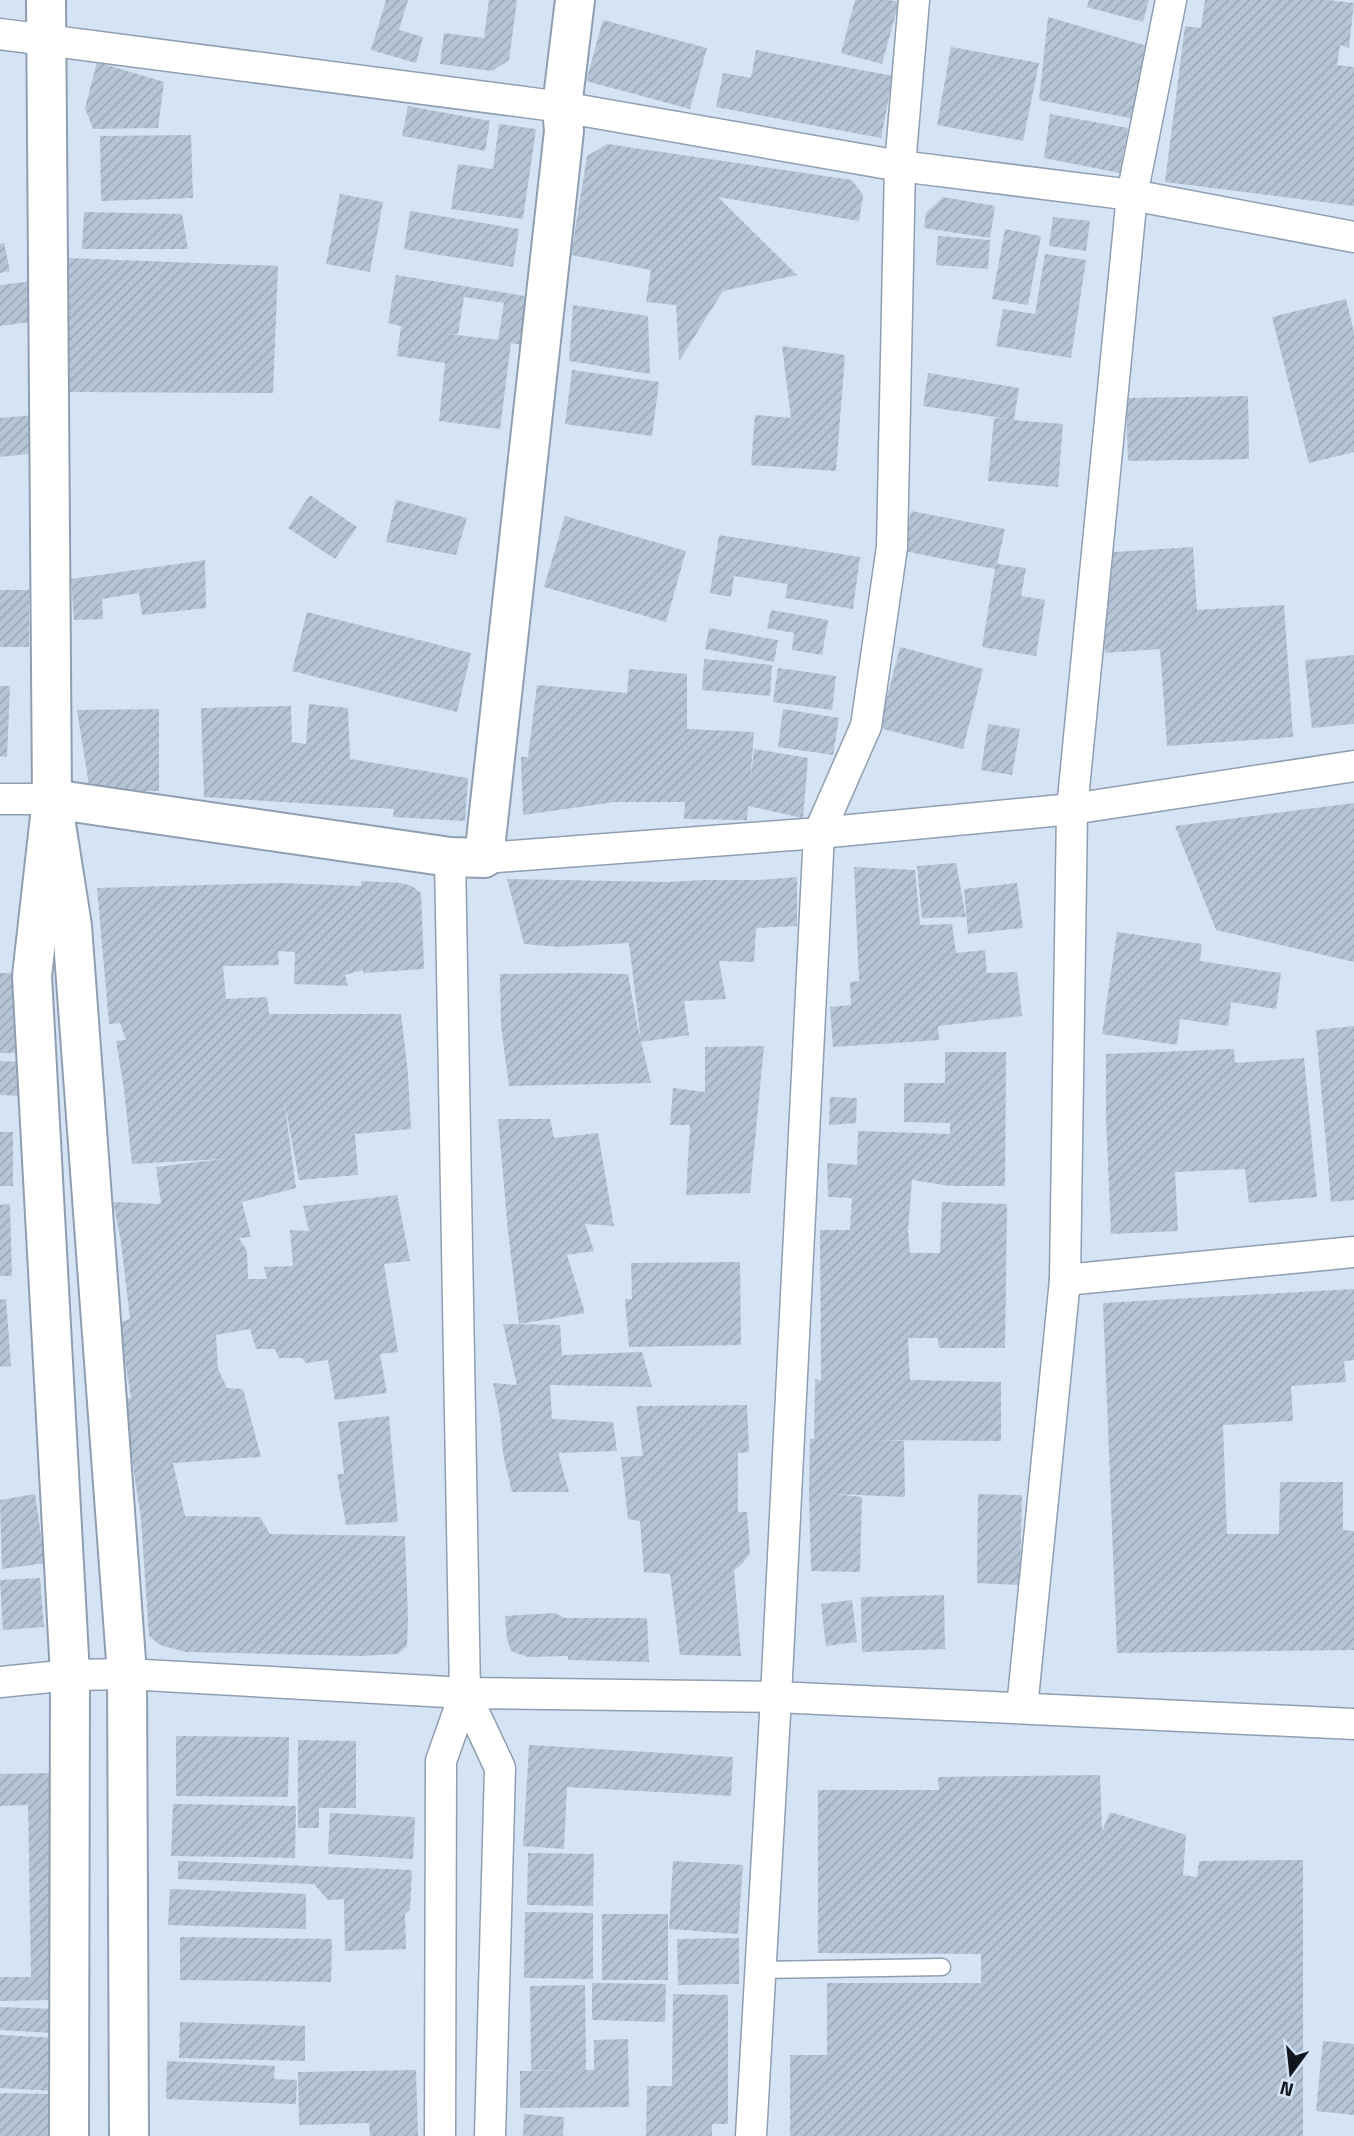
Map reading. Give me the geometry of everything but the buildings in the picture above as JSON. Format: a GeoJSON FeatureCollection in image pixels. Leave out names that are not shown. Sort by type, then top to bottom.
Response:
{"type":"FeatureCollection","features":[{"type":"Feature","properties":{"kind":"street"},"geometry":{"type":"LineString","coordinates":[[46,0],[52,799],[32,976],[70,1675],[69,2136]]}},
{"type":"Feature","properties":{"kind":"street"},"geometry":{"type":"LineString","coordinates":[[440,2136],[441,1761],[465,1693],[467,858],[564,131],[562,107],[575,0]]}},
{"type":"Feature","properties":{"kind":"street"},"geometry":{"type":"LineString","coordinates":[[751,2136],[776,1697],[819,832],[866,726],[892,547],[900,166],[914,0]]}},
{"type":"Feature","properties":{"kind":"street"},"geometry":{"type":"LineString","coordinates":[[1022,1708],[1065,1280],[1072,809],[1132,195],[1171,0]]}},
{"type":"Feature","properties":{"kind":"street"},"geometry":{"type":"LineString","coordinates":[[0,34],[562,107],[900,166],[1132,195],[1354,237]]}},
{"type":"Feature","properties":{"kind":"street"},"geometry":{"type":"LineString","coordinates":[[0,799],[52,799],[467,858],[819,832],[1072,809],[1354,766]]}},
{"type":"Feature","properties":{"kind":"street"},"geometry":{"type":"LineString","coordinates":[[52,799],[72,926],[127,1674],[129,2136]]}},
{"type":"Feature","properties":{"kind":"street"},"geometry":{"type":"LineString","coordinates":[[1065,1280],[1354,1252]]}},
{"type":"Feature","properties":{"kind":"street"},"geometry":{"type":"LineString","coordinates":[[0,1682],[70,1675],[127,1674],[465,1693],[776,1697],[1354,1724]]}},
{"type":"Feature","properties":{"kind":"street"},"geometry":{"type":"LineString","coordinates":[[465,1693],[500,1768],[489,2136]]}},
{"type":"Feature","properties":{"kind":"lane"},"geometry":{"type":"LineString","coordinates":[[761,1970],[942,1967]]}}]}
